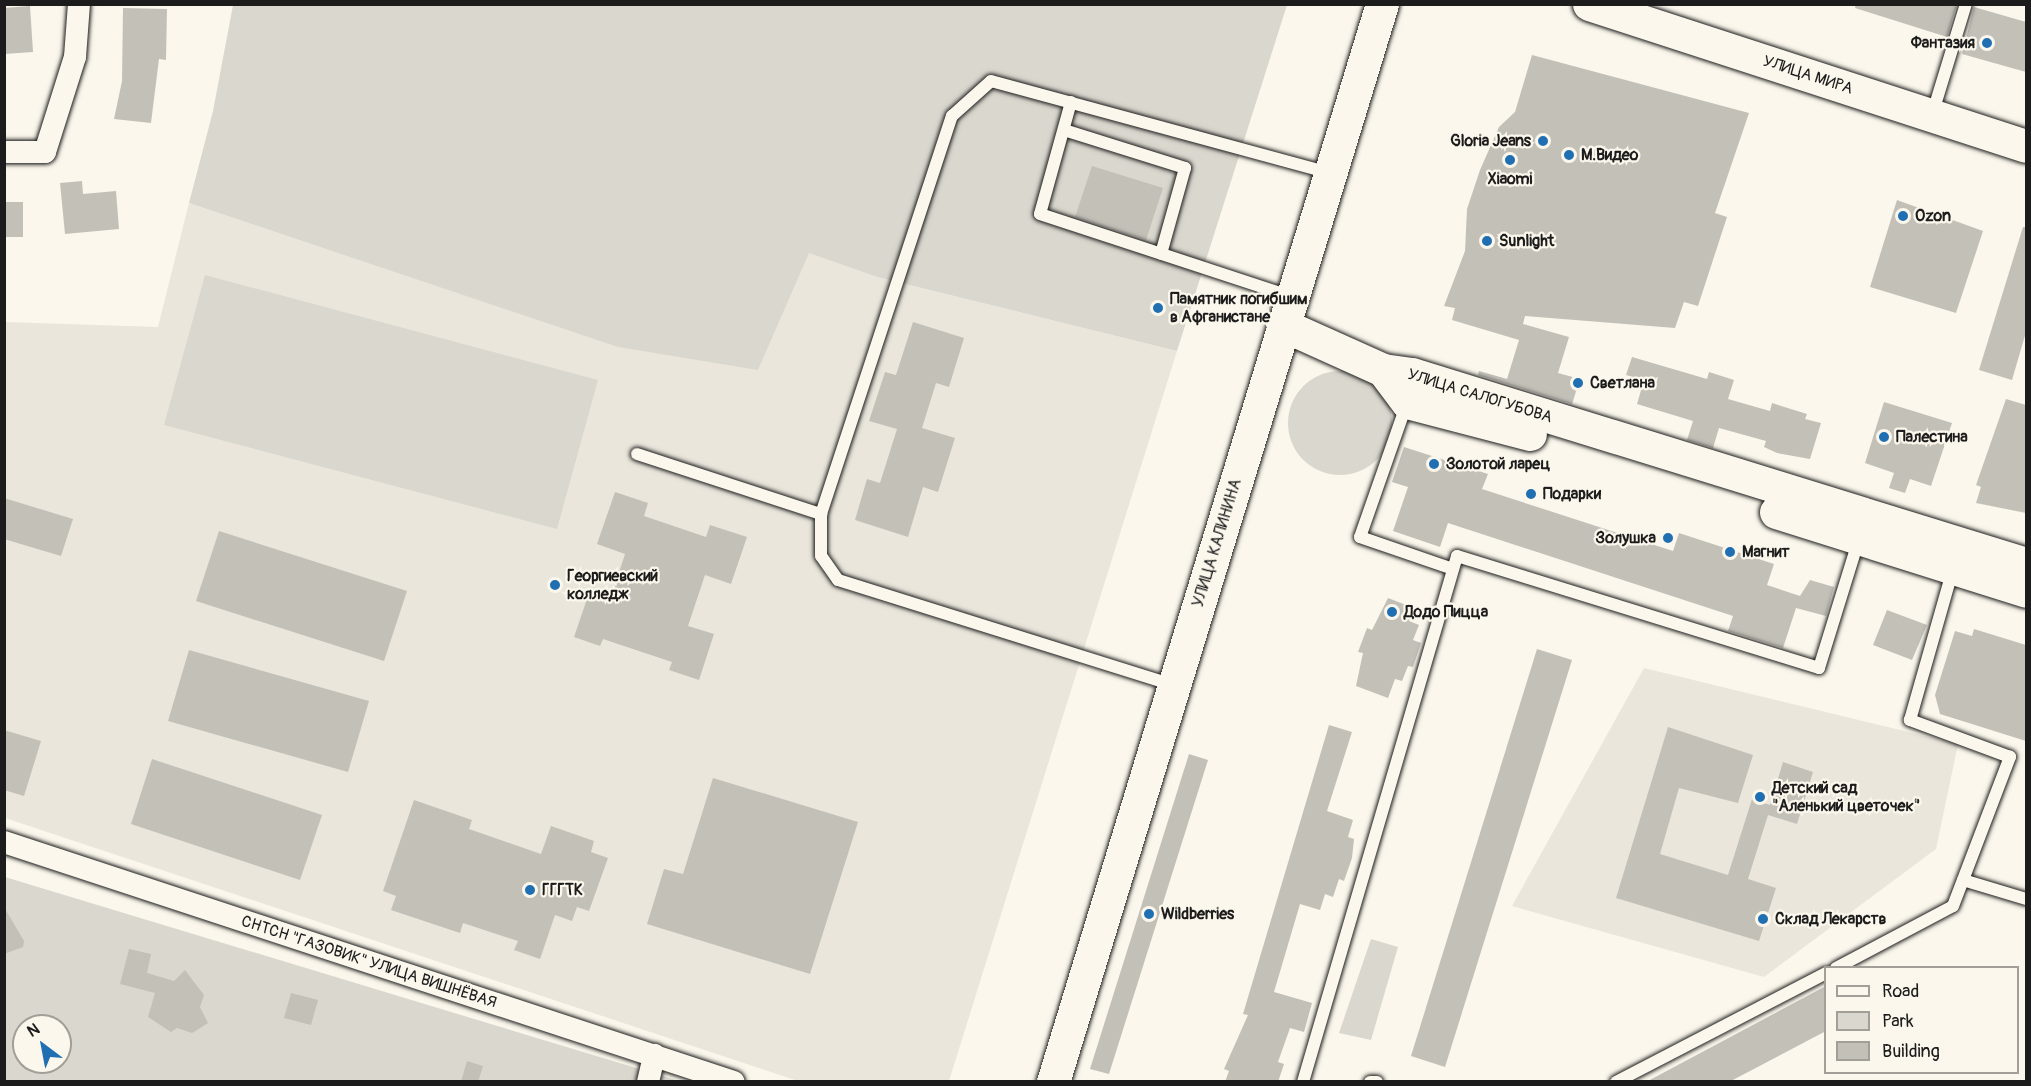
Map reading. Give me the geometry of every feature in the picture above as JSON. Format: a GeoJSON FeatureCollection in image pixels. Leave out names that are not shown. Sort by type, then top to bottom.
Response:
{"type":"FeatureCollection","features":[{"type":"Feature","properties":{"kind":"street"},"geometry":{"type":"LineString","coordinates":[[4,152],[45,152],[75,57],[78,4]]}},
{"type":"Feature","properties":{"kind":"street","name":"УЛИЦА КАЛИНИНА"},"geometry":{"type":"LineString","coordinates":[[1053,1082],[1382,4]]}},
{"type":"Feature","properties":{"kind":"street","name":"УЛИЦА МИРА"},"geometry":{"type":"LineString","coordinates":[[1595,6],[2026,146]]}},
{"type":"Feature","properties":{"kind":"street"},"geometry":{"type":"LineString","coordinates":[[1287,311],[1383,370]]}},
{"type":"Feature","properties":{"kind":"street","name":"УЛИЦА САЛОГУБОВА"},"geometry":{"type":"LineString","coordinates":[[1383,370],[1407,402],[1503,426],[2026,591]]}},
{"type":"Feature","properties":{"kind":"street","name":"УЛИЦА САЛОГУБОВА"},"geometry":{"type":"LineString","coordinates":[[1383,370],[1412,374],[2026,564]]}},
{"type":"Feature","properties":{"kind":"street","name":"СНТСН \"ГАЗОВИК\" УЛИЦА ВИШНЁВАЯ"},"geometry":{"type":"LineString","coordinates":[[4,842],[734,1082]]}},
{"type":"Feature","properties":{"kind":"street"},"geometry":{"type":"LineString","coordinates":[[648,1082],[654,1055]]}},
{"type":"Feature","properties":{"kind":"lane"},"geometry":{"type":"LineString","coordinates":[[1932,116],[1966,4]]}},
{"type":"Feature","properties":{"kind":"lane"},"geometry":{"type":"LineString","coordinates":[[1173,686],[838,580],[821,556],[820,514],[951,116],[991,81],[1330,174]]}},
{"type":"Feature","properties":{"kind":"lane"},"geometry":{"type":"LineString","coordinates":[[1071,102],[1040,214],[1161,254],[1287,311]]}},
{"type":"Feature","properties":{"kind":"lane"},"geometry":{"type":"LineString","coordinates":[[1064,130],[1185,168],[1161,254]]}},
{"type":"Feature","properties":{"kind":"lane"},"geometry":{"type":"LineString","coordinates":[[1407,402],[1360,537],[1453,569]]}},
{"type":"Feature","properties":{"kind":"lane"},"geometry":{"type":"LineString","coordinates":[[637,454],[820,514]]}},
{"type":"Feature","properties":{"kind":"lane"},"geometry":{"type":"LineString","coordinates":[[1303,1082],[1457,556],[1819,668],[1860,538]]}},
{"type":"Feature","properties":{"kind":"lane"},"geometry":{"type":"LineString","coordinates":[[1840,966],[1953,906],[2010,757],[1910,720],[1953,568]]}},
{"type":"Feature","properties":{"kind":"lane"},"geometry":{"type":"LineString","coordinates":[[1963,880],[2026,899]]}},
{"type":"Feature","properties":{"kind":"lane"},"geometry":{"type":"LineString","coordinates":[[1616,1082],[1824,974]]}},
{"type":"Feature","properties":{"kind":"lane"},"geometry":{"type":"LineString","coordinates":[[1370,1082],[1377,1082]]}},
{"type":"Feature","properties":{"kind":"shaded area","name":"Георгиевский колледж"},"geometry":{"type":"Polygon","coordinates":[[[189,203],[617,346],[687,209],[877,277],[1177,351],[949,1081],[798,1081],[5,818],[5,322],[158,327],[189,203]]]}},
{"type":"Feature","properties":{"kind":"shaded area","name":"Детский сад \"Аленький цветочек\""},"geometry":{"type":"Polygon","coordinates":[[[1644,668],[1958,744],[1936,849],[1764,977],[1512,906],[1644,668]]]}},
{"type":"Feature","properties":{"kind":"green space"},"geometry":{"type":"Polygon","coordinates":[[[233,5],[1287,5],[1177,351],[877,277],[809,253],[758,370],[618,347],[189,203],[213,111],[233,5]]]}},
{"type":"Feature","properties":{"kind":"green space"},"geometry":{"type":"Polygon","coordinates":[[[205,275],[598,380],[557,529],[164,425],[205,275]]]}},
{"type":"Feature","properties":{"kind":"green space"},"geometry":{"type":"Polygon","coordinates":[[[1340,371],[1360,375],[1377,386],[1388,403],[1392,423],[1388,443],[1377,460],[1360,471],[1340,475],[1320,471],[1303,460],[1292,443],[1288,423],[1292,403],[1303,386],[1320,375],[1340,371]]]}},
{"type":"Feature","properties":{"kind":"green space"},"geometry":{"type":"Polygon","coordinates":[[[5,877],[679,1081],[5,1081],[5,877]]]}},
{"type":"Feature","properties":{"kind":"green space"},"geometry":{"type":"Polygon","coordinates":[[[1371,939],[1398,947],[1371,1040],[1339,1033],[1371,939]]]}},
{"type":"Feature","properties":{"kind":"building"},"geometry":{"type":"Polygon","coordinates":[[[1856,4],[1957,4],[1947,37],[1855,8],[1856,4]]]}},
{"type":"Feature","properties":{"kind":"building"},"geometry":{"type":"Polygon","coordinates":[[[30,6],[33,52],[4,54],[4,8],[30,6]]]}},
{"type":"Feature","properties":{"kind":"building"},"geometry":{"type":"Polygon","coordinates":[[[1974,7],[2026,22],[2026,72],[1962,54],[1974,7]]]}},
{"type":"Feature","properties":{"kind":"building"},"geometry":{"type":"Polygon","coordinates":[[[123,8],[167,9],[166,60],[159,59],[151,123],[114,119],[122,81],[123,8]]]}},
{"type":"Feature","properties":{"kind":"building"},"geometry":{"type":"Polygon","coordinates":[[[1532,55],[1749,113],[1715,213],[1727,217],[1698,306],[1684,302],[1675,328],[1525,316],[1523,324],[1569,337],[1558,373],[1580,379],[1572,404],[1478,375],[1479,371],[1507,379],[1519,340],[1452,320],[1455,308],[1444,306],[1465,251],[1467,209],[1480,170],[1499,127],[1515,112],[1532,55]]]}},
{"type":"Feature","properties":{"kind":"building"},"geometry":{"type":"Polygon","coordinates":[[[1092,166],[1163,188],[1146,240],[1075,217],[1092,166]]]}},
{"type":"Feature","properties":{"kind":"building"},"geometry":{"type":"Polygon","coordinates":[[[82,181],[83,194],[116,191],[119,229],[65,234],[60,183],[82,181]]]}},
{"type":"Feature","properties":{"kind":"building"},"geometry":{"type":"Polygon","coordinates":[[[1897,200],[1983,231],[1956,313],[1870,287],[1897,200]]]}},
{"type":"Feature","properties":{"kind":"building"},"geometry":{"type":"Polygon","coordinates":[[[4,202],[23,202],[23,237],[4,237],[4,202]]]}},
{"type":"Feature","properties":{"kind":"building"},"geometry":{"type":"Polygon","coordinates":[[[2023,227],[2026,227],[2026,332],[2012,380],[1979,370],[2023,227]]]}},
{"type":"Feature","properties":{"kind":"building"},"geometry":{"type":"Polygon","coordinates":[[[913,322],[964,338],[949,387],[936,383],[922,428],[955,438],[938,492],[923,487],[908,537],[855,520],[867,479],[880,483],[897,429],[869,421],[885,372],[896,375],[913,322]]]}},
{"type":"Feature","properties":{"kind":"building"},"geometry":{"type":"Polygon","coordinates":[[[1632,357],[1707,379],[1709,372],[1734,380],[1728,399],[1770,411],[1772,403],[1807,414],[1805,419],[1821,423],[1810,459],[1777,453],[1764,447],[1766,441],[1719,428],[1713,448],[1687,440],[1693,421],[1637,404],[1644,380],[1626,375],[1632,357]]]}},
{"type":"Feature","properties":{"kind":"building"},"geometry":{"type":"Polygon","coordinates":[[[2006,399],[2026,405],[2026,513],[1976,503],[1981,487],[1976,485],[2006,399]]]}},
{"type":"Feature","properties":{"kind":"building"},"geometry":{"type":"Polygon","coordinates":[[[1884,402],[1952,423],[1931,486],[1910,479],[1905,493],[1889,488],[1894,473],[1865,463],[1884,402]]]}},
{"type":"Feature","properties":{"kind":"building"},"geometry":{"type":"Polygon","coordinates":[[[1404,447],[1488,474],[1482,489],[1673,551],[1679,533],[1774,564],[1767,585],[1800,596],[1810,580],[1834,587],[1826,616],[1796,608],[1783,648],[1728,631],[1733,616],[1448,523],[1440,547],[1393,531],[1408,487],[1392,482],[1404,447]]]}},
{"type":"Feature","properties":{"kind":"building"},"geometry":{"type":"Polygon","coordinates":[[[615,492],[648,503],[644,516],[706,537],[710,525],[747,537],[731,584],[705,575],[688,626],[714,634],[699,680],[669,670],[672,662],[603,639],[600,646],[574,637],[588,596],[609,603],[625,554],[597,544],[615,492]]]}},
{"type":"Feature","properties":{"kind":"building"},"geometry":{"type":"Polygon","coordinates":[[[4,498],[73,519],[61,556],[4,539],[4,498]]]}},
{"type":"Feature","properties":{"kind":"building"},"geometry":{"type":"Polygon","coordinates":[[[219,531],[407,591],[384,661],[196,601],[219,531]]]}},
{"type":"Feature","properties":{"kind":"building"},"geometry":{"type":"Polygon","coordinates":[[[1388,598],[1414,608],[1409,621],[1419,625],[1413,640],[1421,643],[1413,667],[1408,666],[1402,681],[1395,679],[1388,698],[1356,686],[1363,653],[1358,652],[1367,628],[1372,630],[1388,598]]]}},
{"type":"Feature","properties":{"kind":"building"},"geometry":{"type":"Polygon","coordinates":[[[1887,610],[1927,625],[1912,660],[1873,645],[1887,610]]]}},
{"type":"Feature","properties":{"kind":"building"},"geometry":{"type":"Polygon","coordinates":[[[1974,629],[2026,645],[2026,741],[1940,714],[1935,695],[1955,631],[1972,636],[1974,629]]]}},
{"type":"Feature","properties":{"kind":"building"},"geometry":{"type":"Polygon","coordinates":[[[1537,649],[1572,660],[1445,1067],[1411,1056],[1537,649]]]}},
{"type":"Feature","properties":{"kind":"building"},"geometry":{"type":"Polygon","coordinates":[[[189,650],[369,701],[348,772],[168,721],[189,650]]]}},
{"type":"Feature","properties":{"kind":"building"},"geometry":{"type":"Polygon","coordinates":[[[1329,725],[1352,732],[1327,811],[1353,820],[1348,837],[1354,839],[1352,858],[1344,881],[1339,879],[1333,897],[1325,894],[1320,910],[1300,904],[1274,992],[1312,1003],[1304,1032],[1290,1028],[1278,1062],[1284,1064],[1278,1082],[1225,1082],[1229,1071],[1224,1069],[1248,1015],[1243,1014],[1329,725]]]}},
{"type":"Feature","properties":{"kind":"building"},"geometry":{"type":"Polygon","coordinates":[[[1668,727],[1753,755],[1738,803],[1679,788],[1660,854],[1728,875],[1752,799],[1770,805],[1783,762],[1813,772],[1797,824],[1768,815],[1748,879],[1776,888],[1759,941],[1616,898],[1668,727]]]}},
{"type":"Feature","properties":{"kind":"building"},"geometry":{"type":"Polygon","coordinates":[[[4,730],[41,741],[24,796],[4,790],[4,730]]]}},
{"type":"Feature","properties":{"kind":"building","name":"Wildberries"},"geometry":{"type":"Polygon","coordinates":[[[1189,754],[1208,760],[1109,1074],[1090,1069],[1189,754]]]}},
{"type":"Feature","properties":{"kind":"building"},"geometry":{"type":"Polygon","coordinates":[[[152,759],[322,815],[300,880],[131,824],[152,759]]]}},
{"type":"Feature","properties":{"kind":"building"},"geometry":{"type":"Polygon","coordinates":[[[713,778],[858,822],[810,974],[647,924],[664,869],[683,874],[713,778]]]}},
{"type":"Feature","properties":{"kind":"building"},"geometry":{"type":"Polygon","coordinates":[[[414,800],[472,820],[469,829],[541,854],[551,826],[594,841],[591,852],[608,858],[589,911],[577,907],[572,921],[555,915],[540,959],[514,950],[518,941],[463,923],[460,933],[391,910],[396,896],[383,891],[414,800]]]}},
{"type":"Feature","properties":{"kind":"building"},"geometry":{"type":"Polygon","coordinates":[[[4,907],[24,941],[23,947],[4,954],[4,907]]]}},
{"type":"Feature","properties":{"kind":"building"},"geometry":{"type":"Polygon","coordinates":[[[129,949],[151,954],[147,973],[174,981],[185,970],[204,995],[200,1007],[208,1023],[192,1033],[177,1028],[171,1032],[148,1017],[155,993],[120,984],[129,949]]]}},
{"type":"Feature","properties":{"kind":"building"},"geometry":{"type":"Polygon","coordinates":[[[1824,987],[1824,1032],[1729,1082],[1646,1082],[1824,987]]]}},
{"type":"Feature","properties":{"kind":"building"},"geometry":{"type":"Polygon","coordinates":[[[291,993],[318,1000],[311,1025],[284,1018],[291,993]]]}},
{"type":"Feature","properties":{"kind":"building"},"geometry":{"type":"Polygon","coordinates":[[[467,1061],[483,1066],[478,1082],[461,1082],[467,1061]]]}},
{"type":"Feature","properties":{"kind":"place","name":"Фантазия"},"geometry":{"type":"Point","coordinates":[1987,43]}},
{"type":"Feature","properties":{"kind":"place","name":"Gloria Jeans"},"geometry":{"type":"Point","coordinates":[1543,141]}},
{"type":"Feature","properties":{"kind":"place","name":"М.Видео"},"geometry":{"type":"Point","coordinates":[1569,155]}},
{"type":"Feature","properties":{"kind":"place","name":"Xiaomi"},"geometry":{"type":"Point","coordinates":[1510,160]}},
{"type":"Feature","properties":{"kind":"place","name":"Ozon"},"geometry":{"type":"Point","coordinates":[1903,216]}},
{"type":"Feature","properties":{"kind":"place","name":"Sunlight"},"geometry":{"type":"Point","coordinates":[1487,241]}},
{"type":"Feature","properties":{"kind":"place","name":"Памятник погибшим в Афганистане"},"geometry":{"type":"Point","coordinates":[1158,308]}},
{"type":"Feature","properties":{"kind":"place","name":"Светлана"},"geometry":{"type":"Point","coordinates":[1578,383]}},
{"type":"Feature","properties":{"kind":"place","name":"Палестина"},"geometry":{"type":"Point","coordinates":[1884,437]}},
{"type":"Feature","properties":{"kind":"place","name":"Золотой ларец"},"geometry":{"type":"Point","coordinates":[1434,464]}},
{"type":"Feature","properties":{"kind":"place","name":"Подарки"},"geometry":{"type":"Point","coordinates":[1531,494]}},
{"type":"Feature","properties":{"kind":"place","name":"Золушка"},"geometry":{"type":"Point","coordinates":[1668,538]}},
{"type":"Feature","properties":{"kind":"place","name":"Магнит"},"geometry":{"type":"Point","coordinates":[1730,552]}},
{"type":"Feature","properties":{"kind":"place","name":"Георгиевский колледж"},"geometry":{"type":"Point","coordinates":[555,585]}},
{"type":"Feature","properties":{"kind":"place","name":"Додо Пицца"},"geometry":{"type":"Point","coordinates":[1392,612]}},
{"type":"Feature","properties":{"kind":"place","name":"Детский сад \"Аленький цветочек\""},"geometry":{"type":"Point","coordinates":[1760,797]}},
{"type":"Feature","properties":{"kind":"place","name":"ГГГТК"},"geometry":{"type":"Point","coordinates":[530,890]}},
{"type":"Feature","properties":{"kind":"place","name":"Wildberries"},"geometry":{"type":"Point","coordinates":[1149,914]}},
{"type":"Feature","properties":{"kind":"place","name":"Склад Лекарств"},"geometry":{"type":"Point","coordinates":[1763,919]}}]}
